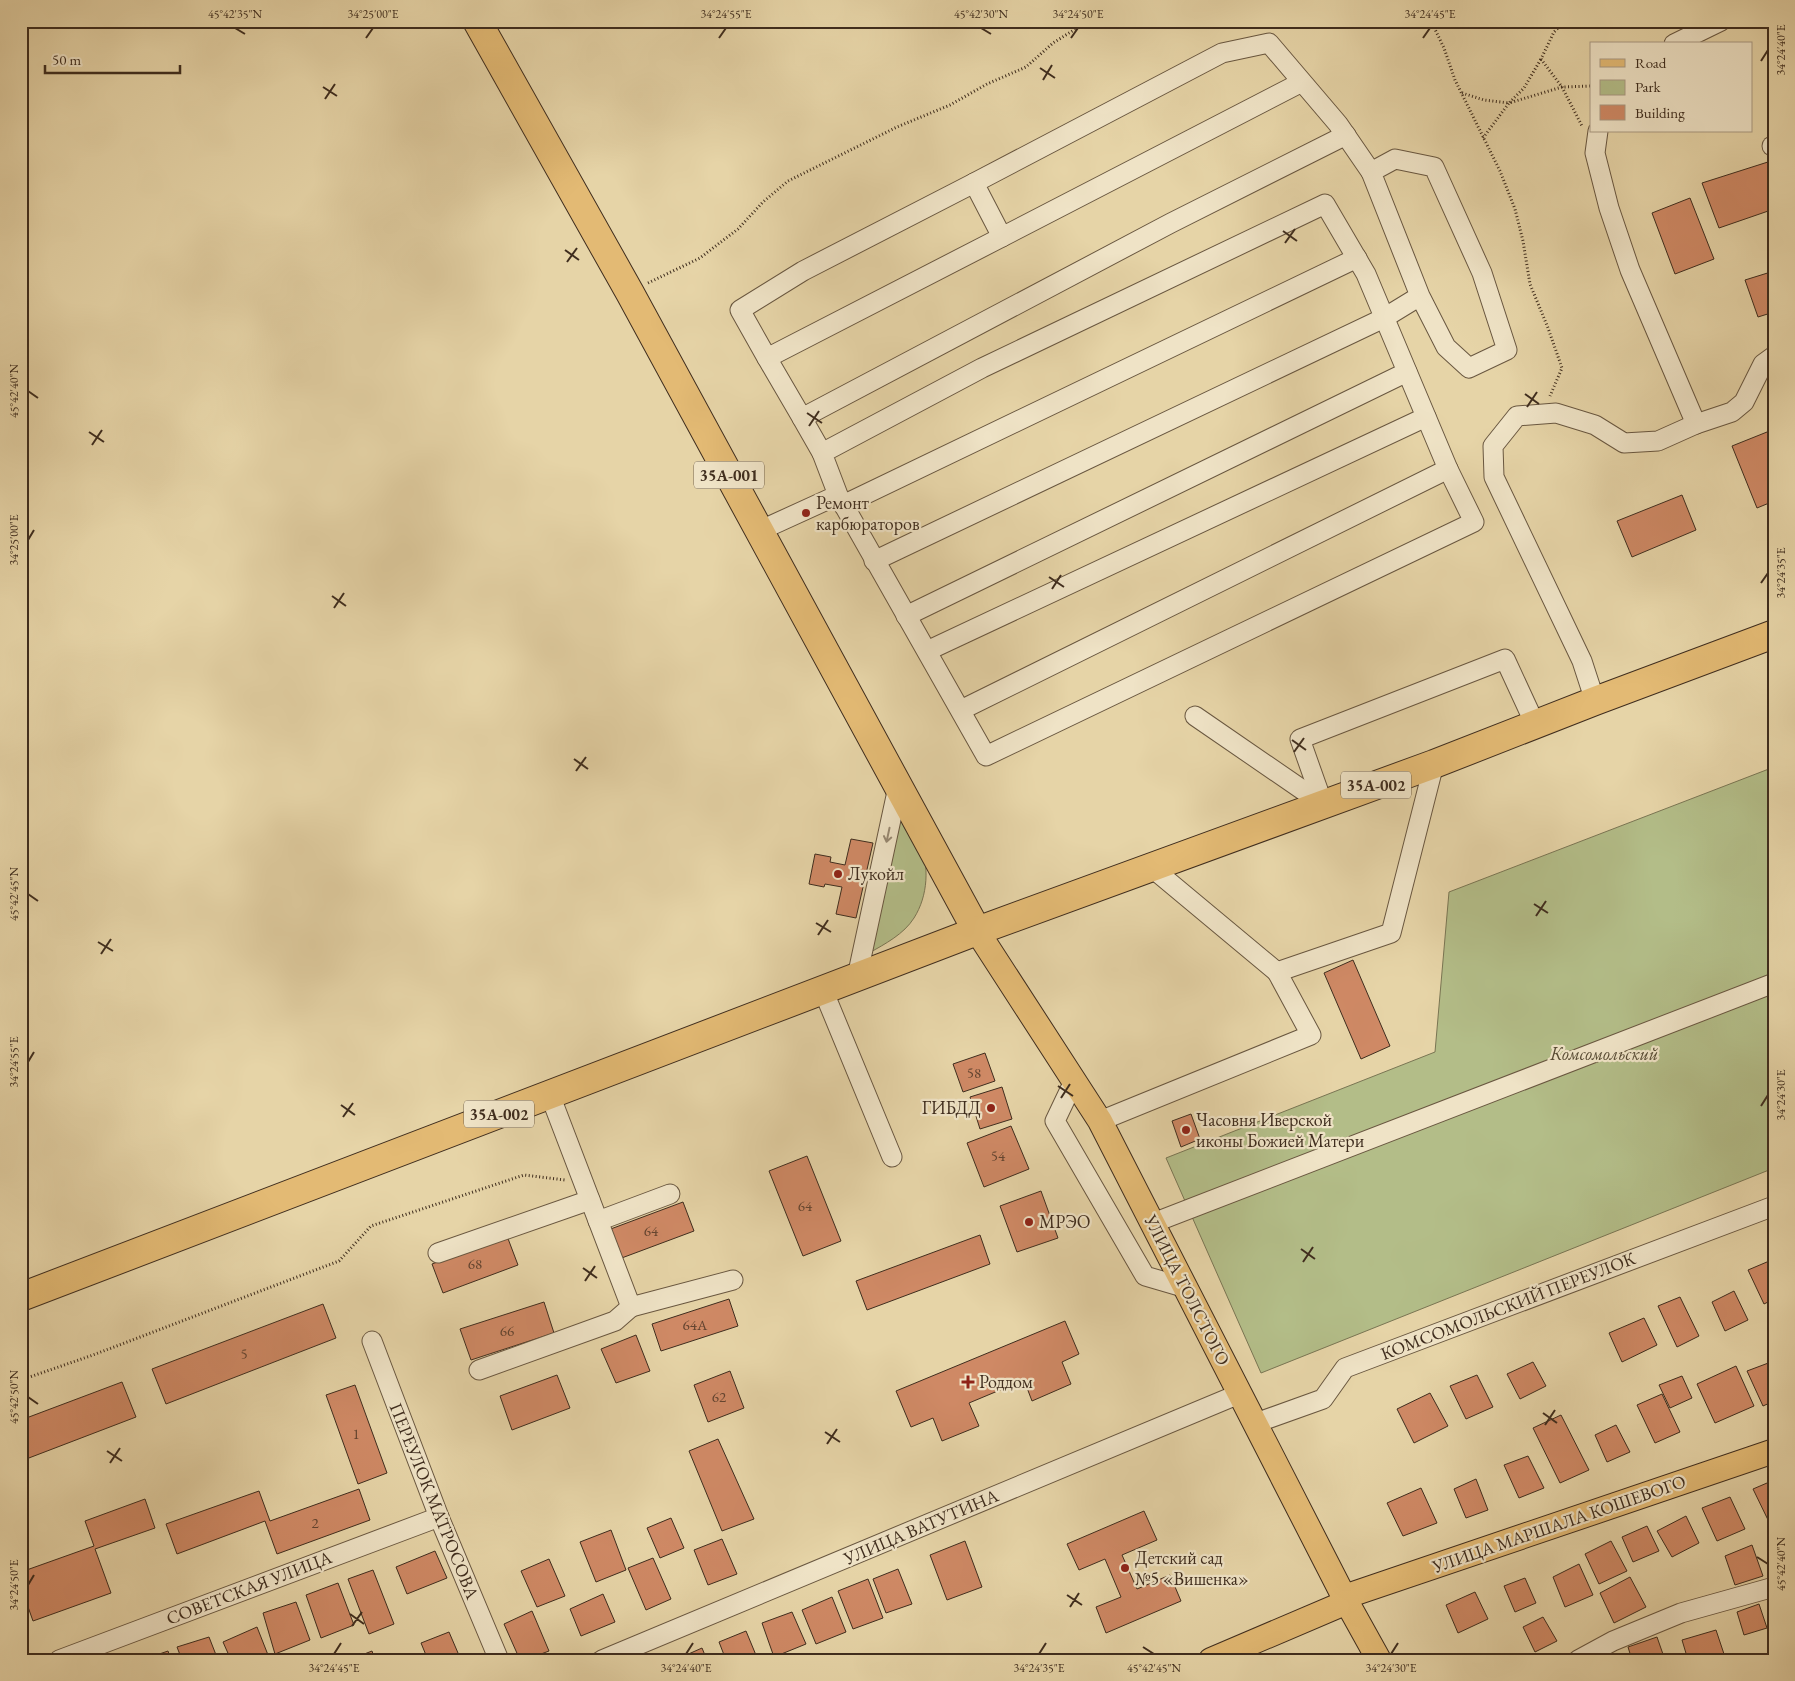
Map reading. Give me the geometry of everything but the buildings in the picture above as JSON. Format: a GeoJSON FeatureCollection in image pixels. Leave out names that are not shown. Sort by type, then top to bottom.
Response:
{"type":"FeatureCollection","features":[{"type":"Feature","properties":{"kind":"highway","name":"35А-001"},"geometry":{"type":"LineString","coordinates":[[477,21],[630,293],[977,931]]}},
{"type":"Feature","properties":{"kind":"highway","name":"35А-002"},"geometry":{"type":"LineString","coordinates":[[21,1297],[977,931],[1434,764],[1774,634]]}},
{"type":"Feature","properties":{"kind":"main road","name":"УЛИЦА ТОЛСТОГО"},"geometry":{"type":"LineString","coordinates":[[977,931],[1100,1121],[1346,1600],[1379,1660]]}},
{"type":"Feature","properties":{"kind":"main road","name":"УЛИЦА МАРШАЛА КОШЕВОГО"},"geometry":{"type":"LineString","coordinates":[[1211,1660],[1346,1600],[1774,1452]]}},
{"type":"Feature","properties":{"kind":"street"},"geometry":{"type":"LineString","coordinates":[[1678,42],[1721,21]]}},
{"type":"Feature","properties":{"kind":"street"},"geometry":{"type":"LineString","coordinates":[[822,453],[982,368],[1325,204],[1366,274],[1448,469],[1474,522],[986,756],[840,500],[822,453],[740,310],[803,271],[1222,53],[1269,43],[1346,135],[1371,172],[1420,296],[1446,347],[1469,368],[1507,350],[1482,272],[1434,167],[1395,159],[1371,172]]}},
{"type":"Feature","properties":{"kind":"street"},"geometry":{"type":"LineString","coordinates":[[767,358],[1302,82]]}},
{"type":"Feature","properties":{"kind":"street"},"geometry":{"type":"LineString","coordinates":[[1598,132],[1595,153],[1609,208],[1630,270],[1696,424]]}},
{"type":"Feature","properties":{"kind":"street"},"geometry":{"type":"LineString","coordinates":[[802,418],[1170,223],[1346,135]]}},
{"type":"Feature","properties":{"kind":"street"},"geometry":{"type":"LineString","coordinates":[[974,183],[1002,237]]}},
{"type":"Feature","properties":{"kind":"street"},"geometry":{"type":"LineString","coordinates":[[759,530],[840,500],[1356,258]]}},
{"type":"Feature","properties":{"kind":"street"},"geometry":{"type":"LineString","coordinates":[[874,561],[1384,318],[1420,296]]}},
{"type":"Feature","properties":{"kind":"street"},"geometry":{"type":"LineString","coordinates":[[1595,701],[1582,661],[1494,477],[1493,446],[1517,416],[1556,413],[1595,425],[1624,443],[1658,441],[1696,424],[1732,412],[1744,402],[1763,364],[1774,356]]}},
{"type":"Feature","properties":{"kind":"street"},"geometry":{"type":"LineString","coordinates":[[906,616],[1407,372]]}},
{"type":"Feature","properties":{"kind":"street"},"geometry":{"type":"LineString","coordinates":[[927,651],[1426,417]]}},
{"type":"Feature","properties":{"kind":"street"},"geometry":{"type":"LineString","coordinates":[[961,710],[1448,469]]}},
{"type":"Feature","properties":{"kind":"street"},"geometry":{"type":"LineString","coordinates":[[1323,804],[1300,739],[1505,659],[1535,724]]}},
{"type":"Feature","properties":{"kind":"street"},"geometry":{"type":"LineString","coordinates":[[1195,716],[1323,804]]}},
{"type":"Feature","properties":{"kind":"street"},"geometry":{"type":"LineString","coordinates":[[1277,972],[1391,933],[1434,764]]}},
{"type":"Feature","properties":{"kind":"street"},"geometry":{"type":"LineString","coordinates":[[858,977],[898,788]]}},
{"type":"Feature","properties":{"kind":"street"},"geometry":{"type":"LineString","coordinates":[[1100,1121],[1311,1035],[1277,972],[1150,867]]}},
{"type":"Feature","properties":{"kind":"street"},"geometry":{"type":"LineString","coordinates":[[1152,1223],[1774,983]]}},
{"type":"Feature","properties":{"kind":"street"},"geometry":{"type":"LineString","coordinates":[[823,990],[892,1157]]}},
{"type":"Feature","properties":{"kind":"street"},"geometry":{"type":"LineString","coordinates":[[1074,1081],[1055,1120],[1144,1276],[1186,1288]]}},
{"type":"Feature","properties":{"kind":"street"},"geometry":{"type":"LineString","coordinates":[[550,1095],[631,1307]]}},
{"type":"Feature","properties":{"kind":"street"},"geometry":{"type":"LineString","coordinates":[[598,1221],[670,1194]]}},
{"type":"Feature","properties":{"kind":"street"},"geometry":{"type":"LineString","coordinates":[[438,1253],[590,1200]]}},
{"type":"Feature","properties":{"kind":"street","name":"КОМСОМОЛЬСКИЙ ПЕРЕУЛОК"},"geometry":{"type":"LineString","coordinates":[[1256,1423],[1323,1399],[1345,1368],[1774,1206]]}},
{"type":"Feature","properties":{"kind":"street"},"geometry":{"type":"LineString","coordinates":[[479,1370],[616,1322],[631,1307],[733,1280]]}},
{"type":"Feature","properties":{"kind":"street","name":"ПЕРЕУЛОК МАТРОСОВА"},"geometry":{"type":"LineString","coordinates":[[372,1341],[439,1517],[499,1660]]}},
{"type":"Feature","properties":{"kind":"street","name":"УЛИЦА ВАТУТИНА"},"geometry":{"type":"LineString","coordinates":[[602,1660],[1240,1394]]}},
{"type":"Feature","properties":{"kind":"street","name":"СОВЕТСКАЯ УЛИЦА"},"geometry":{"type":"LineString","coordinates":[[59,1660],[439,1517]]}},
{"type":"Feature","properties":{"kind":"street"},"geometry":{"type":"LineString","coordinates":[[1578,1660],[1613,1641],[1681,1614],[1774,1586]]}},
{"type":"Feature","properties":{"kind":"path"},"geometry":{"type":"LineString","coordinates":[[1063,21],[1085,23]]}},
{"type":"Feature","properties":{"kind":"path"},"geometry":{"type":"LineString","coordinates":[[630,293],[700,258],[738,230],[763,202],[788,181],[871,139],[950,105],[988,84],[1026,67],[1053,43],[1090,21]]}},
{"type":"Feature","properties":{"kind":"path"},"geometry":{"type":"LineString","coordinates":[[1431,21],[1444,48],[1461,93],[1500,171],[1515,209],[1523,240],[1530,284],[1562,368],[1542,414]]}},
{"type":"Feature","properties":{"kind":"path"},"geometry":{"type":"LineString","coordinates":[[1483,138],[1509,103],[1524,88],[1554,32],[1565,21]]}},
{"type":"Feature","properties":{"kind":"path"},"geometry":{"type":"LineString","coordinates":[[1541,59],[1562,87],[1595,153]]}},
{"type":"Feature","properties":{"kind":"path"},"geometry":{"type":"LineString","coordinates":[[1461,93],[1484,100],[1509,103],[1562,87],[1590,86]]}},
{"type":"Feature","properties":{"kind":"path"},"geometry":{"type":"LineString","coordinates":[[21,1380],[93,1355],[339,1261],[371,1226],[524,1175],[583,1182]]}},
{"type":"Feature","properties":{"kind":"green space","name":"Комсомольский"},"geometry":{"type":"Polygon","coordinates":[[[1774,767],[1774,1168],[1261,1373],[1166,1158],[1435,1052],[1449,892],[1774,767]]]}},
{"type":"Feature","properties":{"kind":"green space"},"geometry":{"type":"Polygon","coordinates":[[[901,811],[923,850],[926,870],[925,890],[919,909],[910,924],[894,938],[869,953],[901,811]]]}},
{"type":"Feature","properties":{"kind":"place","name":"Ремонт карбюраторов"},"geometry":{"type":"Point","coordinates":[806,513]}},
{"type":"Feature","properties":{"kind":"place","name":"Лукойл"},"geometry":{"type":"Point","coordinates":[838,874]}},
{"type":"Feature","properties":{"kind":"place","name":"ГИБДД"},"geometry":{"type":"Point","coordinates":[991,1108]}},
{"type":"Feature","properties":{"kind":"place","name":"Часовня Иверской иконы Божией Матери"},"geometry":{"type":"Point","coordinates":[1186,1130]}},
{"type":"Feature","properties":{"kind":"place","name":"МРЭО"},"geometry":{"type":"Point","coordinates":[1029,1222]}},
{"type":"Feature","properties":{"kind":"place","name":"Роддом"},"geometry":{"type":"Point","coordinates":[968,1382]}},
{"type":"Feature","properties":{"kind":"place","name":"Детский сад №5 «Вишенка»"},"geometry":{"type":"Point","coordinates":[1125,1568]}}]}
